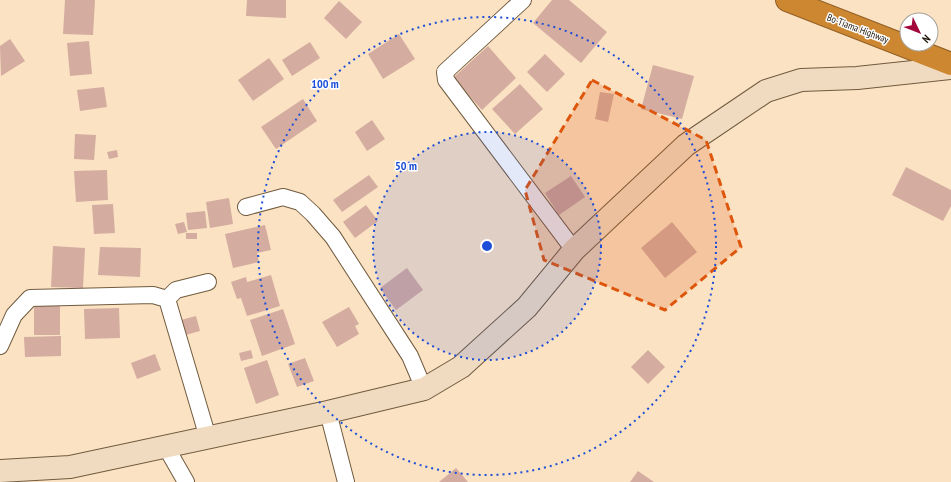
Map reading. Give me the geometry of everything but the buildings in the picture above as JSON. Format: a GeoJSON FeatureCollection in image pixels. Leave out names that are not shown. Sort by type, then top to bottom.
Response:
{"type":"FeatureCollection","features":[{"type":"Feature","properties":{"kind":"highway","name":"Bo-Tiama Highway"},"geometry":{"type":"LineString","coordinates":[[787,0],[951,64]]}},
{"type":"Feature","properties":{"kind":"street"},"geometry":{"type":"LineString","coordinates":[[523,0],[445,72],[446,80],[574,250]]}},
{"type":"Feature","properties":{"kind":"street"},"geometry":{"type":"LineString","coordinates":[[0,471],[70,467],[328,412],[424,389],[461,367],[526,307],[574,250],[686,145],[766,91],[801,80],[857,78],[951,68]]}},
{"type":"Feature","properties":{"kind":"street"},"geometry":{"type":"LineString","coordinates":[[246,207],[283,197],[300,202],[313,214],[333,237],[410,356],[424,389]]}},
{"type":"Feature","properties":{"kind":"street"},"geometry":{"type":"LineString","coordinates":[[166,299],[176,290],[208,282]]}},
{"type":"Feature","properties":{"kind":"street"},"geometry":{"type":"LineString","coordinates":[[0,346],[14,314],[30,298],[153,295],[166,299]]}},
{"type":"Feature","properties":{"kind":"street"},"geometry":{"type":"LineString","coordinates":[[166,299],[208,438]]}},
{"type":"Feature","properties":{"kind":"street"},"geometry":{"type":"LineString","coordinates":[[328,412],[346,482]]}},
{"type":"Feature","properties":{"kind":"street"},"geometry":{"type":"LineString","coordinates":[[166,447],[186,482]]}},
{"type":"Feature","properties":{"kind":"highlighted area"},"geometry":{"type":"Polygon","coordinates":[[[592,80],[706,140],[741,247],[665,310],[544,260],[525,190],[592,80]]]}}]}
